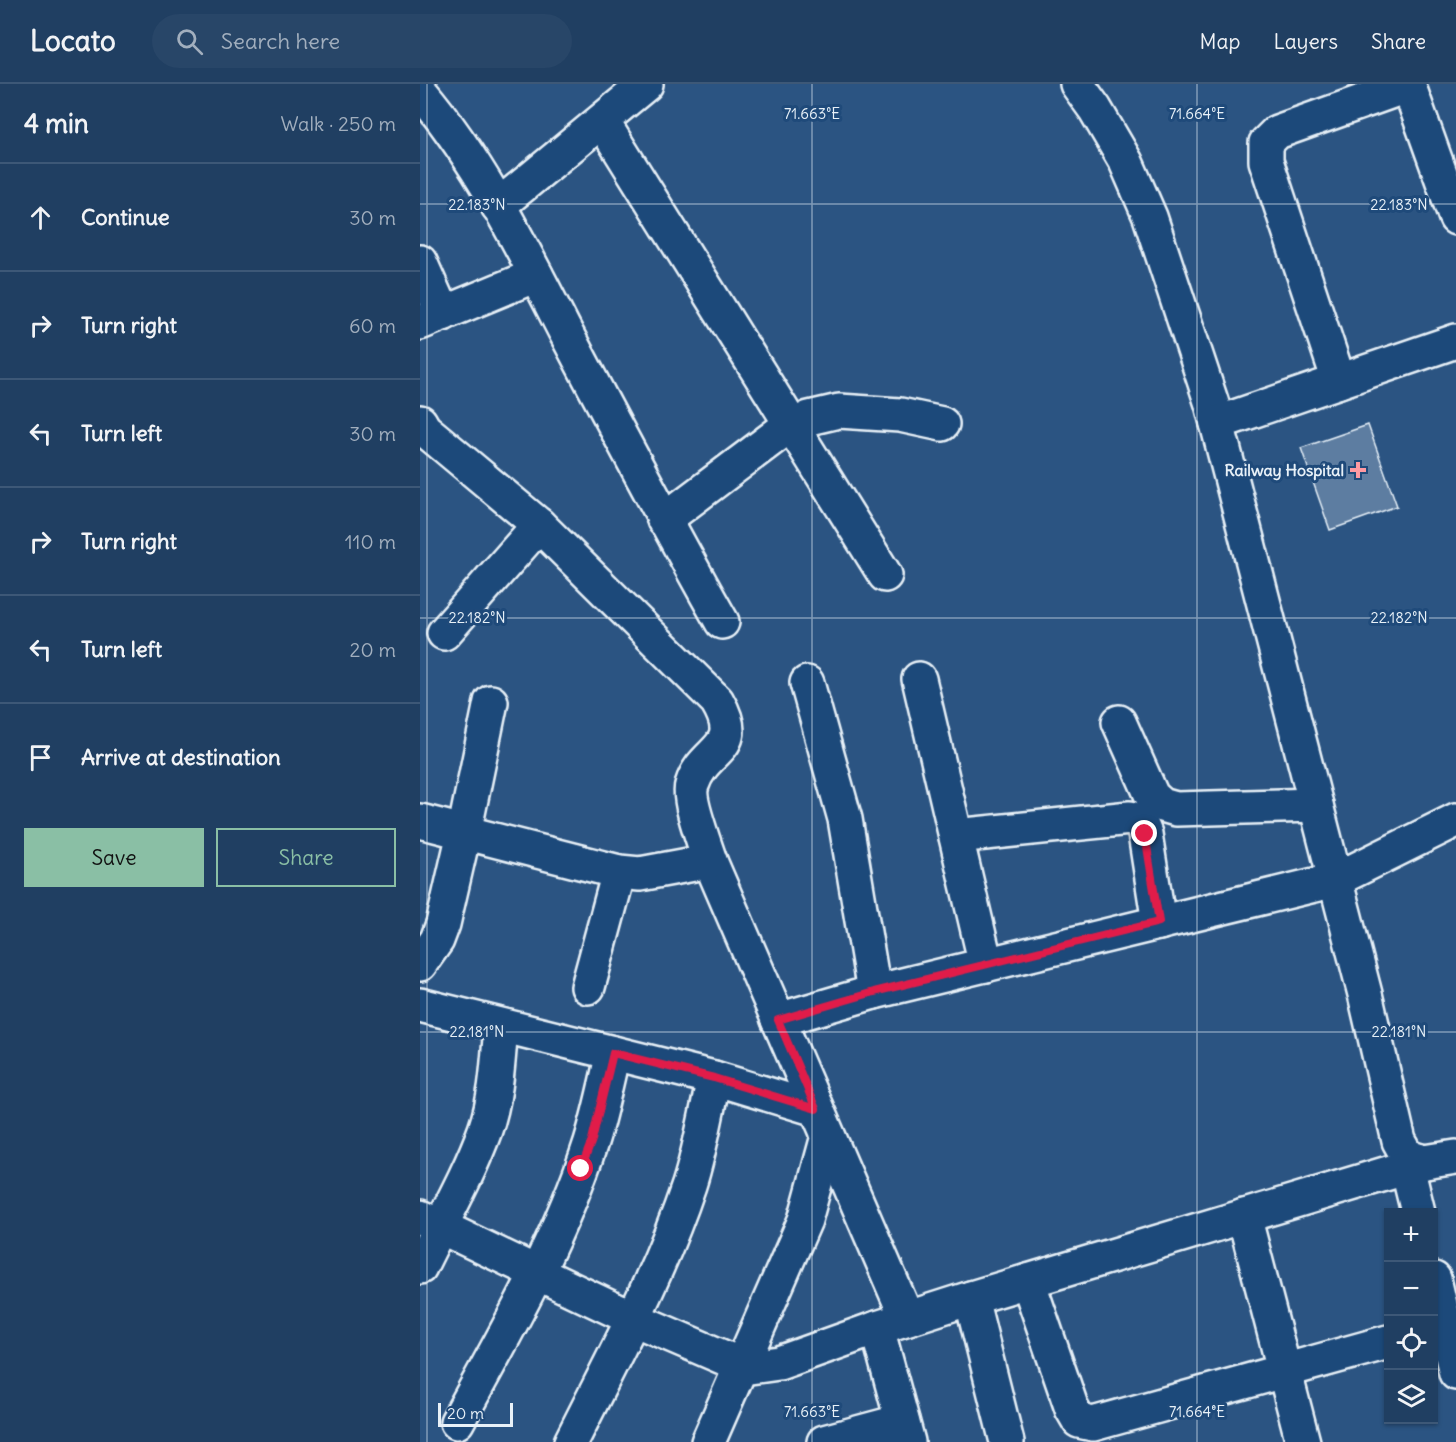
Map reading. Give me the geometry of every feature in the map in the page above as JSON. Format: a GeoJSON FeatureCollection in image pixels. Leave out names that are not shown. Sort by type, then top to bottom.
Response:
{"type":"FeatureCollection","features":[{"type":"Feature","properties":{"kind":"street"},"geometry":{"type":"LineString","coordinates":[[1077,84],[1095,109],[1126,162],[1150,217],[1217,423],[1365,994],[1399,1140],[1408,1157],[1429,1162]]}},
{"type":"Feature","properties":{"kind":"street"},"geometry":{"type":"LineString","coordinates":[[1339,381],[1266,161],[1266,143],[1277,132],[1408,85],[1456,218]]}},
{"type":"Feature","properties":{"kind":"street"},"geometry":{"type":"LineString","coordinates":[[420,91],[473,161],[536,275],[664,520],[722,622]]}},
{"type":"Feature","properties":{"kind":"street"},"geometry":{"type":"LineString","coordinates":[[498,206],[621,98],[791,426],[885,575]]}},
{"type":"Feature","properties":{"kind":"street"},"geometry":{"type":"LineString","coordinates":[[420,262],[432,318],[536,275]]}},
{"type":"Feature","properties":{"kind":"street"},"geometry":{"type":"LineString","coordinates":[[1217,423],[1456,341]]}},
{"type":"Feature","properties":{"kind":"street"},"geometry":{"type":"LineString","coordinates":[[664,520],[782,431],[809,417],[839,411],[900,415],[942,424]]}},
{"type":"Feature","properties":{"kind":"street"},"geometry":{"type":"LineString","coordinates":[[420,422],[424,429],[539,525],[717,701],[723,711],[728,736],[723,745],[701,766],[691,786],[693,807],[710,861],[822,1122],[892,1323],[905,1431],[824,1442]]}},
{"type":"Feature","properties":{"kind":"street"},"geometry":{"type":"LineString","coordinates":[[444,633],[539,525]]}},
{"type":"Feature","properties":{"kind":"street"},"geometry":{"type":"LineString","coordinates":[[919,679],[986,965]]}},
{"type":"Feature","properties":{"kind":"street"},"geometry":{"type":"LineString","coordinates":[[807,683],[845,819],[874,992]]}},
{"type":"Feature","properties":{"kind":"street"},"geometry":{"type":"LineString","coordinates":[[420,964],[437,940],[443,924],[490,702]]}},
{"type":"Feature","properties":{"kind":"street"},"geometry":{"type":"LineString","coordinates":[[1119,722],[1152,796],[1162,805],[1176,809],[1316,805]]}},
{"type":"Feature","properties":{"kind":"street"},"geometry":{"type":"LineString","coordinates":[[956,836],[1130,818],[1138,821],[1145,834],[1159,922]]}},
{"type":"Feature","properties":{"kind":"street"},"geometry":{"type":"LineString","coordinates":[[778,1020],[874,992],[1335,880],[1456,820]]}},
{"type":"Feature","properties":{"kind":"street"},"geometry":{"type":"LineString","coordinates":[[420,821],[619,872],[640,874],[710,861]]}},
{"type":"Feature","properties":{"kind":"street"},"geometry":{"type":"LineString","coordinates":[[588,987],[619,872]]}},
{"type":"Feature","properties":{"kind":"street"},"geometry":{"type":"LineString","coordinates":[[420,1005],[714,1078],[822,1122]]}},
{"type":"Feature","properties":{"kind":"street"},"geometry":{"type":"LineString","coordinates":[[420,1267],[430,1222],[470,1167],[486,1128],[495,1091],[501,1026]]}},
{"type":"Feature","properties":{"kind":"street"},"geometry":{"type":"LineString","coordinates":[[457,1422],[538,1273],[592,1140],[613,1053]]}},
{"type":"Feature","properties":{"kind":"street"},"geometry":{"type":"LineString","coordinates":[[571,1442],[634,1319],[682,1207],[714,1078]]}},
{"type":"Feature","properties":{"kind":"street"},"geometry":{"type":"LineString","coordinates":[[708,1442],[805,1220],[822,1122]]}},
{"type":"Feature","properties":{"kind":"street"},"geometry":{"type":"LineString","coordinates":[[1419,1208],[1429,1162]]}},
{"type":"Feature","properties":{"kind":"street"},"geometry":{"type":"LineString","coordinates":[[430,1222],[634,1319],[750,1367],[779,1363],[971,1298],[1429,1162]]}},
{"type":"Feature","properties":{"kind":"street"},"geometry":{"type":"LineString","coordinates":[[1244,1216],[1303,1442]]}},
{"type":"Feature","properties":{"kind":"street"},"geometry":{"type":"LineString","coordinates":[[1028,1281],[1072,1409],[1079,1421],[1094,1424],[1384,1343]]}},
{"type":"Feature","properties":{"kind":"street"},"geometry":{"type":"LineString","coordinates":[[1438,1296],[1456,1373]]}},
{"type":"Feature","properties":{"kind":"street"},"geometry":{"type":"LineString","coordinates":[[971,1298],[1007,1442]]}},
{"type":"Feature","properties":{"kind":"building"},"geometry":{"type":"Polygon","coordinates":[[[1368,425],[1397,506],[1330,530],[1301,448],[1368,425]]]}},
{"type":"Feature","properties":{"kind":"place","name":"Railway Hospital"},"geometry":{"type":"Point","coordinates":[1358,470]}},
{"type":"Feature","properties":{"kind":"route"},"geometry":{"type":"LineString","coordinates":[[581,1169],[592,1140],[613,1053],[714,1078],[816,1109],[778,1020],[874,992],[1159,922],[1145,834]]}}]}
